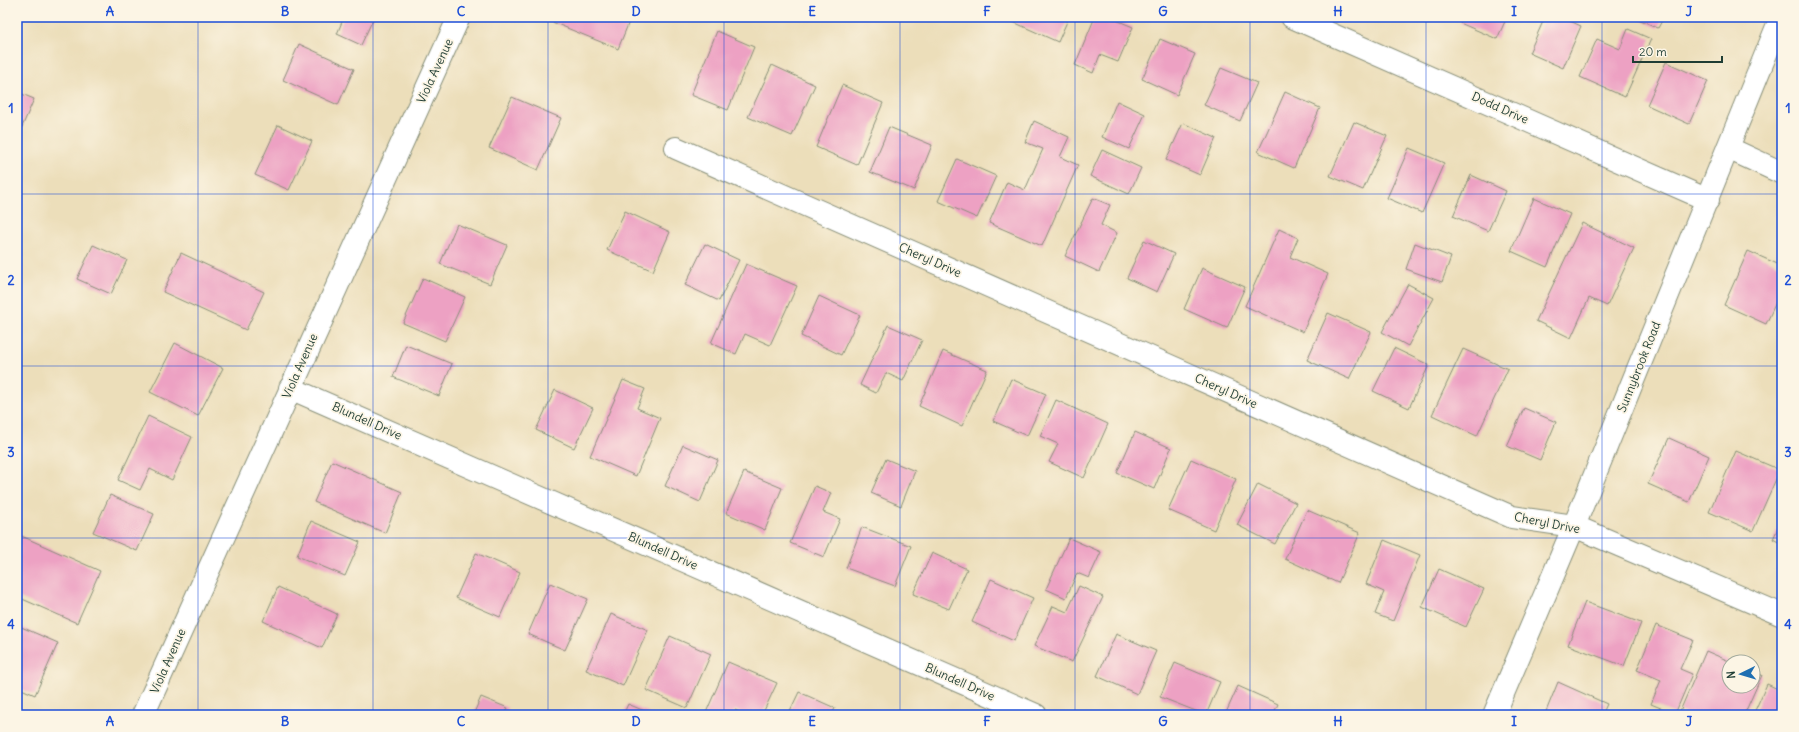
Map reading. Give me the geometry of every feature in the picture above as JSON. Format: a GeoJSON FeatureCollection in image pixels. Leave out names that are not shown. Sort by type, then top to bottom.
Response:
{"type":"FeatureCollection","features":[{"type":"Feature","properties":{"kind":"street","name":"Viola Avenue"},"geometry":{"type":"LineString","coordinates":[[144,715],[290,388],[459,17]]}},
{"type":"Feature","properties":{"kind":"street","name":"Dodd Drive"},"geometry":{"type":"LineString","coordinates":[[1292,17],[1708,200]]}},
{"type":"Feature","properties":{"kind":"street","name":"Sunnybrook Road"},"geometry":{"type":"LineString","coordinates":[[1494,715],[1574,526],[1708,200],[1781,17]]}},
{"type":"Feature","properties":{"kind":"street","name":"Cheryl Drive"},"geometry":{"type":"LineString","coordinates":[[676,148],[1512,517],[1574,526],[1782,615]]}},
{"type":"Feature","properties":{"kind":"street"},"geometry":{"type":"LineString","coordinates":[[1728,148],[1782,173]]}},
{"type":"Feature","properties":{"kind":"street","name":"Blundell Drive"},"geometry":{"type":"LineString","coordinates":[[290,388],[1036,715]]}},
{"type":"Feature","properties":{"kind":"building"},"geometry":{"type":"Polygon","coordinates":[[[344,17],[374,17],[361,45],[337,34],[344,17]]]}},
{"type":"Feature","properties":{"kind":"building"},"geometry":{"type":"Polygon","coordinates":[[[540,17],[631,17],[618,49],[540,17]]]}},
{"type":"Feature","properties":{"kind":"building"},"geometry":{"type":"Polygon","coordinates":[[[1013,17],[1069,17],[1058,42],[1011,21],[1013,17]]]}},
{"type":"Feature","properties":{"kind":"building"},"geometry":{"type":"Polygon","coordinates":[[[1095,17],[1109,17],[1133,27],[1118,62],[1100,55],[1093,73],[1075,65],[1095,17]]]}},
{"type":"Feature","properties":{"kind":"building"},"geometry":{"type":"Polygon","coordinates":[[[1463,17],[1507,17],[1497,39],[1460,23],[1463,17]]]}},
{"type":"Feature","properties":{"kind":"building"},"geometry":{"type":"Polygon","coordinates":[[[1545,17],[1561,17],[1581,26],[1563,68],[1529,53],[1545,17]]]}},
{"type":"Feature","properties":{"kind":"building"},"geometry":{"type":"Polygon","coordinates":[[[1634,17],[1664,17],[1658,28],[1634,17]]]}},
{"type":"Feature","properties":{"kind":"building"},"geometry":{"type":"Polygon","coordinates":[[[1628,29],[1651,39],[1625,97],[1580,77],[1597,39],[1620,49],[1628,29]]]}},
{"type":"Feature","properties":{"kind":"building"},"geometry":{"type":"Polygon","coordinates":[[[717,31],[754,47],[728,110],[691,95],[717,31]]]}},
{"type":"Feature","properties":{"kind":"building"},"geometry":{"type":"Polygon","coordinates":[[[1160,39],[1195,54],[1177,95],[1142,79],[1160,39]]]}},
{"type":"Feature","properties":{"kind":"building"},"geometry":{"type":"Polygon","coordinates":[[[299,44],[354,69],[338,105],[283,80],[299,44]]]}},
{"type":"Feature","properties":{"kind":"building"},"geometry":{"type":"Polygon","coordinates":[[[1666,62],[1708,81],[1689,124],[1647,105],[1666,62]]]}},
{"type":"Feature","properties":{"kind":"building"},"geometry":{"type":"Polygon","coordinates":[[[772,65],[815,85],[792,136],[748,117],[772,65]]]}},
{"type":"Feature","properties":{"kind":"building"},"geometry":{"type":"Polygon","coordinates":[[[1221,68],[1257,83],[1240,121],[1204,105],[1221,68]]]}},
{"type":"Feature","properties":{"kind":"building"},"geometry":{"type":"Polygon","coordinates":[[[842,85],[883,103],[857,165],[816,147],[842,85]]]}},
{"type":"Feature","properties":{"kind":"building"},"geometry":{"type":"Polygon","coordinates":[[[17,92],[34,99],[19,134],[17,134],[17,92]]]}},
{"type":"Feature","properties":{"kind":"building"},"geometry":{"type":"Polygon","coordinates":[[[1285,92],[1320,108],[1294,168],[1258,152],[1285,92]]]}},
{"type":"Feature","properties":{"kind":"building"},"geometry":{"type":"Polygon","coordinates":[[[512,97],[561,118],[538,170],[489,148],[512,97]]]}},
{"type":"Feature","properties":{"kind":"building"},"geometry":{"type":"Polygon","coordinates":[[[1117,101],[1145,114],[1129,149],[1102,137],[1117,101]]]}},
{"type":"Feature","properties":{"kind":"building"},"geometry":{"type":"Polygon","coordinates":[[[1034,121],[1069,137],[1060,157],[1078,165],[1042,246],[989,223],[1007,182],[1025,190],[1043,149],[1025,142],[1034,121]]]}},
{"type":"Feature","properties":{"kind":"building"},"geometry":{"type":"Polygon","coordinates":[[[1354,122],[1387,136],[1363,190],[1330,176],[1354,122]]]}},
{"type":"Feature","properties":{"kind":"building"},"geometry":{"type":"Polygon","coordinates":[[[1183,123],[1216,138],[1200,175],[1166,160],[1183,123]]]}},
{"type":"Feature","properties":{"kind":"building"},"geometry":{"type":"Polygon","coordinates":[[[278,125],[312,141],[289,190],[255,175],[278,125]]]}},
{"type":"Feature","properties":{"kind":"building"},"geometry":{"type":"Polygon","coordinates":[[[889,127],[932,145],[914,190],[870,172],[889,127]]]}},
{"type":"Feature","properties":{"kind":"building"},"geometry":{"type":"Polygon","coordinates":[[[1409,148],[1444,163],[1422,213],[1387,198],[1409,148]]]}},
{"type":"Feature","properties":{"kind":"building"},"geometry":{"type":"Polygon","coordinates":[[[1102,150],[1141,168],[1129,194],[1090,176],[1102,150]]]}},
{"type":"Feature","properties":{"kind":"building"},"geometry":{"type":"Polygon","coordinates":[[[957,159],[996,176],[977,218],[938,201],[957,159]]]}},
{"type":"Feature","properties":{"kind":"building"},"geometry":{"type":"Polygon","coordinates":[[[1471,175],[1506,191],[1488,231],[1453,216],[1471,175]]]}},
{"type":"Feature","properties":{"kind":"building"},"geometry":{"type":"Polygon","coordinates":[[[1093,198],[1110,205],[1101,225],[1117,233],[1099,272],[1065,256],[1093,198]]]}},
{"type":"Feature","properties":{"kind":"building"},"geometry":{"type":"Polygon","coordinates":[[[1534,198],[1570,214],[1547,267],[1511,251],[1534,198]]]}},
{"type":"Feature","properties":{"kind":"building"},"geometry":{"type":"Polygon","coordinates":[[[625,211],[670,232],[653,271],[607,250],[625,211]]]}},
{"type":"Feature","properties":{"kind":"building"},"geometry":{"type":"Polygon","coordinates":[[[1582,223],[1634,248],[1607,306],[1589,298],[1571,338],[1536,321],[1582,223]]]}},
{"type":"Feature","properties":{"kind":"building"},"geometry":{"type":"Polygon","coordinates":[[[457,224],[507,245],[490,284],[440,264],[457,224]]]}},
{"type":"Feature","properties":{"kind":"building"},"geometry":{"type":"Polygon","coordinates":[[[1279,229],[1298,238],[1290,257],[1328,274],[1303,332],[1245,306],[1279,229]]]}},
{"type":"Feature","properties":{"kind":"building"},"geometry":{"type":"Polygon","coordinates":[[[1144,240],[1174,254],[1157,292],[1127,278],[1144,240]]]}},
{"type":"Feature","properties":{"kind":"building"},"geometry":{"type":"Polygon","coordinates":[[[1415,243],[1451,257],[1442,282],[1406,269],[1415,243]]]}},
{"type":"Feature","properties":{"kind":"building"},"geometry":{"type":"Polygon","coordinates":[[[705,244],[739,260],[719,301],[685,285],[705,244]]]}},
{"type":"Feature","properties":{"kind":"building"},"geometry":{"type":"Polygon","coordinates":[[[93,245],[127,260],[111,294],[77,279],[93,245]]]}},
{"type":"Feature","properties":{"kind":"building"},"geometry":{"type":"Polygon","coordinates":[[[1748,251],[1782,266],[1782,289],[1766,324],[1724,305],[1748,251]]]}},
{"type":"Feature","properties":{"kind":"building"},"geometry":{"type":"Polygon","coordinates":[[[181,253],[264,292],[246,330],[163,292],[181,253]]]}},
{"type":"Feature","properties":{"kind":"building"},"geometry":{"type":"Polygon","coordinates":[[[746,264],[797,286],[770,345],[745,334],[736,354],[711,343],[746,264]]]}},
{"type":"Feature","properties":{"kind":"building"},"geometry":{"type":"Polygon","coordinates":[[[1202,268],[1245,287],[1227,328],[1184,309],[1202,268]]]}},
{"type":"Feature","properties":{"kind":"building"},"geometry":{"type":"Polygon","coordinates":[[[423,278],[465,297],[445,341],[403,323],[423,278]]]}},
{"type":"Feature","properties":{"kind":"building"},"geometry":{"type":"Polygon","coordinates":[[[1408,284],[1434,298],[1408,346],[1382,332],[1408,284]]]}},
{"type":"Feature","properties":{"kind":"building"},"geometry":{"type":"Polygon","coordinates":[[[819,296],[860,315],[841,355],[801,336],[819,296]]]}},
{"type":"Feature","properties":{"kind":"building"},"geometry":{"type":"Polygon","coordinates":[[[1328,313],[1371,332],[1349,379],[1307,360],[1328,313]]]}},
{"type":"Feature","properties":{"kind":"building"},"geometry":{"type":"Polygon","coordinates":[[[888,325],[922,340],[903,381],[886,373],[876,393],[860,385],[888,325]]]}},
{"type":"Feature","properties":{"kind":"building"},"geometry":{"type":"Polygon","coordinates":[[[175,343],[223,368],[198,416],[150,392],[175,343]]]}},
{"type":"Feature","properties":{"kind":"building"},"geometry":{"type":"Polygon","coordinates":[[[406,345],[452,364],[439,396],[393,377],[406,345]]]}},
{"type":"Feature","properties":{"kind":"building"},"geometry":{"type":"Polygon","coordinates":[[[1394,348],[1429,365],[1409,408],[1373,391],[1394,348]]]}},
{"type":"Feature","properties":{"kind":"building"},"geometry":{"type":"Polygon","coordinates":[[[1463,349],[1508,369],[1477,436],[1432,415],[1463,349]]]}},
{"type":"Feature","properties":{"kind":"building"},"geometry":{"type":"Polygon","coordinates":[[[943,351],[987,370],[962,426],[919,406],[943,351]]]}},
{"type":"Feature","properties":{"kind":"building"},"geometry":{"type":"Polygon","coordinates":[[[1011,379],[1046,394],[1027,436],[993,421],[1011,379]]]}},
{"type":"Feature","properties":{"kind":"building"},"geometry":{"type":"Polygon","coordinates":[[[623,380],[645,389],[637,408],[660,418],[636,476],[590,456],[623,380]]]}},
{"type":"Feature","properties":{"kind":"building"},"geometry":{"type":"Polygon","coordinates":[[[555,390],[593,408],[574,448],[536,430],[555,390]]]}},
{"type":"Feature","properties":{"kind":"building"},"geometry":{"type":"Polygon","coordinates":[[[1056,400],[1108,424],[1084,478],[1049,462],[1058,444],[1040,436],[1056,400]]]}},
{"type":"Feature","properties":{"kind":"building"},"geometry":{"type":"Polygon","coordinates":[[[1524,408],[1556,422],[1540,460],[1507,446],[1524,408]]]}},
{"type":"Feature","properties":{"kind":"building"},"geometry":{"type":"Polygon","coordinates":[[[148,416],[192,437],[172,480],[150,469],[140,490],[118,480],[148,416]]]}},
{"type":"Feature","properties":{"kind":"building"},"geometry":{"type":"Polygon","coordinates":[[[1135,432],[1171,448],[1154,489],[1117,473],[1135,432]]]}},
{"type":"Feature","properties":{"kind":"building"},"geometry":{"type":"Polygon","coordinates":[[[1669,438],[1709,456],[1689,502],[1648,484],[1669,438]]]}},
{"type":"Feature","properties":{"kind":"building"},"geometry":{"type":"Polygon","coordinates":[[[683,445],[718,460],[700,502],[665,486],[683,445]]]}},
{"type":"Feature","properties":{"kind":"building"},"geometry":{"type":"Polygon","coordinates":[[[1736,451],[1780,470],[1753,531],[1709,512],[1736,451]]]}},
{"type":"Feature","properties":{"kind":"building"},"geometry":{"type":"Polygon","coordinates":[[[886,459],[915,471],[901,506],[871,493],[886,459]]]}},
{"type":"Feature","properties":{"kind":"building"},"geometry":{"type":"Polygon","coordinates":[[[1191,459],[1236,479],[1214,530],[1168,510],[1191,459]]]}},
{"type":"Feature","properties":{"kind":"building"},"geometry":{"type":"Polygon","coordinates":[[[332,461],[402,492],[385,533],[314,502],[332,461]]]}},
{"type":"Feature","properties":{"kind":"building"},"geometry":{"type":"Polygon","coordinates":[[[744,472],[782,488],[765,530],[726,513],[744,472]]]}},
{"type":"Feature","properties":{"kind":"building"},"geometry":{"type":"Polygon","coordinates":[[[1258,484],[1296,503],[1275,544],[1237,525],[1258,484]]]}},
{"type":"Feature","properties":{"kind":"building"},"geometry":{"type":"Polygon","coordinates":[[[815,486],[831,493],[823,512],[840,519],[824,557],[790,543],[815,486]]]}},
{"type":"Feature","properties":{"kind":"building"},"geometry":{"type":"Polygon","coordinates":[[[110,495],[154,514],[137,551],[93,532],[110,495]]]}},
{"type":"Feature","properties":{"kind":"building"},"geometry":{"type":"Polygon","coordinates":[[[1307,510],[1360,533],[1338,583],[1285,559],[1307,510]]]}},
{"type":"Feature","properties":{"kind":"building"},"geometry":{"type":"Polygon","coordinates":[[[1782,519],[1782,544],[1773,539],[1782,519]]]}},
{"type":"Feature","properties":{"kind":"building"},"geometry":{"type":"Polygon","coordinates":[[[311,521],[360,542],[345,576],[297,556],[311,521]]]}},
{"type":"Feature","properties":{"kind":"building"},"geometry":{"type":"Polygon","coordinates":[[[862,527],[911,546],[895,586],[846,568],[862,527]]]}},
{"type":"Feature","properties":{"kind":"building"},"geometry":{"type":"Polygon","coordinates":[[[17,534],[100,571],[77,623],[20,598],[17,604],[17,534]]]}},
{"type":"Feature","properties":{"kind":"building"},"geometry":{"type":"Polygon","coordinates":[[[1069,538],[1101,552],[1089,578],[1077,573],[1066,598],[1046,589],[1069,538]]]}},
{"type":"Feature","properties":{"kind":"building"},"geometry":{"type":"Polygon","coordinates":[[[1384,540],[1420,555],[1393,621],[1375,614],[1384,592],[1366,584],[1384,540]]]}},
{"type":"Feature","properties":{"kind":"building"},"geometry":{"type":"Polygon","coordinates":[[[476,553],[520,572],[500,617],[456,598],[476,553]]]}},
{"type":"Feature","properties":{"kind":"building"},"geometry":{"type":"Polygon","coordinates":[[[932,553],[967,569],[949,609],[913,594],[932,553]]]}},
{"type":"Feature","properties":{"kind":"building"},"geometry":{"type":"Polygon","coordinates":[[[1439,569],[1484,589],[1466,627],[1422,607],[1439,569]]]}},
{"type":"Feature","properties":{"kind":"building"},"geometry":{"type":"Polygon","coordinates":[[[991,579],[1033,598],[1014,641],[972,622],[991,579]]]}},
{"type":"Feature","properties":{"kind":"building"},"geometry":{"type":"Polygon","coordinates":[[[550,583],[588,599],[565,650],[528,634],[550,583]]]}},
{"type":"Feature","properties":{"kind":"building"},"geometry":{"type":"Polygon","coordinates":[[[1079,586],[1103,597],[1072,662],[1034,646],[1053,606],[1067,612],[1079,586]]]}},
{"type":"Feature","properties":{"kind":"building"},"geometry":{"type":"Polygon","coordinates":[[[278,587],[337,614],[322,648],[263,621],[278,587]]]}},
{"type":"Feature","properties":{"kind":"building"},"geometry":{"type":"Polygon","coordinates":[[[1585,602],[1641,623],[1624,666],[1568,645],[1585,602]]]}},
{"type":"Feature","properties":{"kind":"building"},"geometry":{"type":"Polygon","coordinates":[[[611,614],[648,630],[623,686],[586,670],[611,614]]]}},
{"type":"Feature","properties":{"kind":"building"},"geometry":{"type":"Polygon","coordinates":[[[1656,625],[1693,640],[1680,669],[1692,674],[1675,714],[1651,704],[1661,680],[1637,670],[1656,625]]]}},
{"type":"Feature","properties":{"kind":"building"},"geometry":{"type":"Polygon","coordinates":[[[19,626],[58,643],[35,695],[17,687],[17,630],[19,626]]]}},
{"type":"Feature","properties":{"kind":"building"},"geometry":{"type":"Polygon","coordinates":[[[1116,634],[1156,651],[1137,694],[1097,676],[1116,634]]]}},
{"type":"Feature","properties":{"kind":"building"},"geometry":{"type":"Polygon","coordinates":[[[670,636],[711,654],[687,708],[646,690],[670,636]]]}},
{"type":"Feature","properties":{"kind":"building"},"geometry":{"type":"Polygon","coordinates":[[[1706,651],[1721,658],[1721,694],[1753,694],[1744,715],[1690,715],[1680,711],[1706,651]]]}},
{"type":"Feature","properties":{"kind":"building"},"geometry":{"type":"Polygon","coordinates":[[[728,662],[777,683],[762,715],[746,715],[735,710],[733,715],[705,715],[728,662]]]}},
{"type":"Feature","properties":{"kind":"building"},"geometry":{"type":"Polygon","coordinates":[[[1175,663],[1220,682],[1206,715],[1160,697],[1175,663]]]}},
{"type":"Feature","properties":{"kind":"building"},"geometry":{"type":"Polygon","coordinates":[[[1558,682],[1607,704],[1602,715],[1545,714],[1558,682]]]}},
{"type":"Feature","properties":{"kind":"building"},"geometry":{"type":"Polygon","coordinates":[[[1767,684],[1782,691],[1782,715],[1753,715],[1767,684]]]}},
{"type":"Feature","properties":{"kind":"building"},"geometry":{"type":"Polygon","coordinates":[[[1238,686],[1278,704],[1273,715],[1225,715],[1238,686]]]}},
{"type":"Feature","properties":{"kind":"building"},"geometry":{"type":"Polygon","coordinates":[[[799,692],[835,708],[832,715],[788,715],[799,692]]]}},
{"type":"Feature","properties":{"kind":"building"},"geometry":{"type":"Polygon","coordinates":[[[481,697],[508,708],[505,715],[473,715],[481,697]]]}},
{"type":"Feature","properties":{"kind":"building"},"geometry":{"type":"Polygon","coordinates":[[[628,704],[654,715],[623,715],[628,704]]]}}]}
